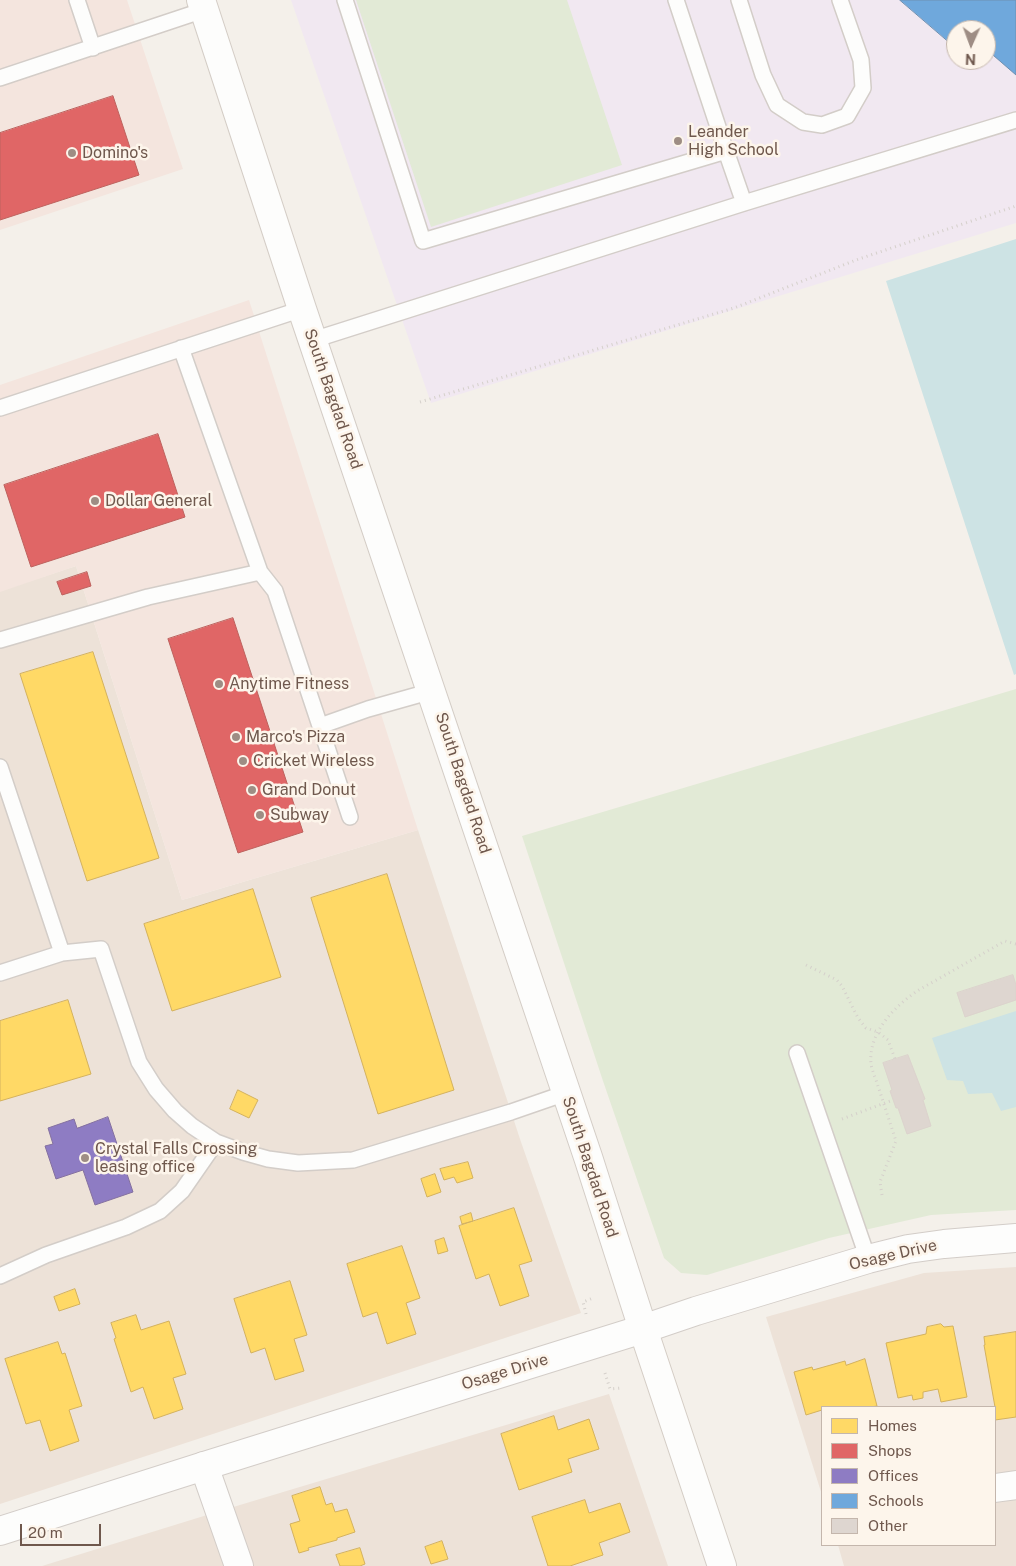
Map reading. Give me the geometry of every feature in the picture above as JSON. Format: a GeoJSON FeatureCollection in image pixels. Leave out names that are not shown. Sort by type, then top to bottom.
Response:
{"type":"FeatureCollection","features":[{"type":"Feature","properties":{"kind":"main road","name":"South Bagdad Road"},"geometry":{"type":"LineString","coordinates":[[202,5],[722,1566]]}},
{"type":"Feature","properties":{"kind":"main road","name":"Osage Drive"},"geometry":{"type":"LineString","coordinates":[[0,1532],[696,1311],[868,1259],[908,1249],[1016,1238]]}},
{"type":"Feature","properties":{"kind":"main road"},"geometry":{"type":"LineString","coordinates":[[204,1466],[239,1566]]}},
{"type":"Feature","properties":{"kind":"main road"},"geometry":{"type":"LineString","coordinates":[[996,1488],[1016,1485]]}},
{"type":"Feature","properties":{"kind":"lane"},"geometry":{"type":"LineString","coordinates":[[77,0],[92,48]]}},
{"type":"Feature","properties":{"kind":"lane"},"geometry":{"type":"LineString","coordinates":[[345,0],[423,242],[726,151]]}},
{"type":"Feature","properties":{"kind":"lane"},"geometry":{"type":"LineString","coordinates":[[676,0],[744,203]]}},
{"type":"Feature","properties":{"kind":"lane"},"geometry":{"type":"LineString","coordinates":[[739,0],[763,75],[777,105],[803,122],[822,125],[847,116],[863,88],[861,60],[840,0]]}},
{"type":"Feature","properties":{"kind":"lane"},"geometry":{"type":"LineString","coordinates":[[0,78],[92,48],[202,5]]}},
{"type":"Feature","properties":{"kind":"lane"},"geometry":{"type":"LineString","coordinates":[[313,340],[744,203],[1016,120]]}},
{"type":"Feature","properties":{"kind":"lane"},"geometry":{"type":"LineString","coordinates":[[0,408],[302,309]]}},
{"type":"Feature","properties":{"kind":"lane"},"geometry":{"type":"LineString","coordinates":[[181,348],[260,572],[275,591],[350,817]]}},
{"type":"Feature","properties":{"kind":"lane"},"geometry":{"type":"LineString","coordinates":[[0,640],[148,596],[260,572]]}},
{"type":"Feature","properties":{"kind":"lane"},"geometry":{"type":"LineString","coordinates":[[320,726],[432,691]]}},
{"type":"Feature","properties":{"kind":"lane"},"geometry":{"type":"LineString","coordinates":[[0,767],[62,953]]}},
{"type":"Feature","properties":{"kind":"lane"},"geometry":{"type":"LineString","coordinates":[[0,973],[62,953],[101,949],[139,1062],[156,1089],[175,1111],[192,1126],[216,1142],[268,1159],[298,1164],[352,1160],[511,1112],[566,1093]]}},
{"type":"Feature","properties":{"kind":"lane"},"geometry":{"type":"LineString","coordinates":[[797,1052],[868,1259]]}},
{"type":"Feature","properties":{"kind":"lane"},"geometry":{"type":"LineString","coordinates":[[0,1276],[46,1255],[126,1227],[160,1211],[182,1192],[216,1142]]}},
{"type":"Feature","properties":{"kind":"path"},"geometry":{"type":"LineString","coordinates":[[420,402],[734,308],[856,260],[1016,206]]}},
{"type":"Feature","properties":{"kind":"path"},"geometry":{"type":"LineString","coordinates":[[882,1195],[880,1182],[896,1141],[871,1064],[874,1042],[878,1032],[885,1020],[917,991],[1005,940],[1016,944]]}},
{"type":"Feature","properties":{"kind":"path"},"geometry":{"type":"LineString","coordinates":[[806,965],[837,980],[858,1018],[866,1028],[878,1032],[888,1040],[895,1059]]}},
{"type":"Feature","properties":{"kind":"path"},"geometry":{"type":"LineString","coordinates":[[822,1126],[893,1100]]}},
{"type":"Feature","properties":{"kind":"path"},"geometry":{"type":"LineString","coordinates":[[586,1314],[583,1302],[593,1298]]}},
{"type":"Feature","properties":{"kind":"path"},"geometry":{"type":"LineString","coordinates":[[605,1373],[610,1389],[621,1388]]}},
{"type":"Feature","properties":{"kind":"shaded area"},"geometry":{"type":"Polygon","coordinates":[[[0,0],[127,0],[183,169],[0,230],[0,0]]]}},
{"type":"Feature","properties":{"kind":"shaded area","name":"Leander High School"},"geometry":{"type":"Polygon","coordinates":[[[291,0],[1016,0],[1016,223],[431,403],[291,0]]]}},
{"type":"Feature","properties":{"kind":"shaded area"},"geometry":{"type":"Polygon","coordinates":[[[1016,239],[1016,674],[1014,675],[886,281],[1016,239]]]}},
{"type":"Feature","properties":{"kind":"shaded area"},"geometry":{"type":"Polygon","coordinates":[[[249,300],[418,830],[182,900],[76,566],[0,592],[0,385],[249,300]]]}},
{"type":"Feature","properties":{"kind":"shaded area"},"geometry":{"type":"Polygon","coordinates":[[[76,566],[182,900],[418,830],[521,1142],[581,1313],[0,1504],[0,591],[76,566]]]}},
{"type":"Feature","properties":{"kind":"shaded area"},"geometry":{"type":"Polygon","coordinates":[[[1016,1011],[1016,1107],[1001,1111],[992,1093],[968,1094],[963,1081],[947,1080],[932,1038],[1016,1011]]]}},
{"type":"Feature","properties":{"kind":"shaded area"},"geometry":{"type":"Polygon","coordinates":[[[1016,1267],[1016,1566],[844,1566],[838,1546],[996,1546],[996,1406],[821,1406],[821,1492],[766,1317],[924,1273],[1016,1267]]]}},
{"type":"Feature","properties":{"kind":"shaded area"},"geometry":{"type":"Polygon","coordinates":[[[609,1394],[668,1566],[42,1566],[220,1511],[609,1394]]]}},
{"type":"Feature","properties":{"kind":"green space"},"geometry":{"type":"Polygon","coordinates":[[[356,0],[567,0],[622,165],[431,227],[356,0]]]}},
{"type":"Feature","properties":{"kind":"green space"},"geometry":{"type":"Polygon","coordinates":[[[1016,689],[1016,1210],[931,1215],[829,1238],[707,1275],[681,1273],[664,1258],[522,836],[1016,689]]]}},
{"type":"Feature","properties":{"kind":"building: Homes"},"geometry":{"type":"Polygon","coordinates":[[[93,652],[159,858],[87,881],[20,674],[93,652]]]}},
{"type":"Feature","properties":{"kind":"building: Homes"},"geometry":{"type":"Polygon","coordinates":[[[387,874],[454,1090],[378,1114],[311,898],[387,874]]]}},
{"type":"Feature","properties":{"kind":"building: Homes"},"geometry":{"type":"Polygon","coordinates":[[[253,889],[281,977],[172,1011],[144,924],[253,889]]]}},
{"type":"Feature","properties":{"kind":"building: Homes"},"geometry":{"type":"Polygon","coordinates":[[[68,1000],[91,1074],[0,1101],[0,1021],[68,1000]]]}},
{"type":"Feature","properties":{"kind":"building: Homes"},"geometry":{"type":"Polygon","coordinates":[[[238,1090],[258,1100],[249,1118],[230,1109],[238,1090]]]}},
{"type":"Feature","properties":{"kind":"building: Homes"},"geometry":{"type":"Polygon","coordinates":[[[468,1162],[473,1178],[457,1183],[454,1177],[444,1180],[440,1169],[468,1162]]]}},
{"type":"Feature","properties":{"kind":"building: Homes"},"geometry":{"type":"Polygon","coordinates":[[[435,1174],[441,1192],[427,1197],[421,1179],[435,1174]]]}},
{"type":"Feature","properties":{"kind":"building: Homes"},"geometry":{"type":"Polygon","coordinates":[[[514,1208],[532,1261],[519,1265],[529,1296],[500,1306],[489,1274],[476,1279],[459,1226],[514,1208]]]}},
{"type":"Feature","properties":{"kind":"building: Homes"},"geometry":{"type":"Polygon","coordinates":[[[471,1213],[473,1221],[462,1224],[460,1217],[471,1213]]]}},
{"type":"Feature","properties":{"kind":"building: Homes"},"geometry":{"type":"Polygon","coordinates":[[[444,1238],[448,1251],[438,1254],[435,1241],[444,1238]]]}},
{"type":"Feature","properties":{"kind":"building: Homes"},"geometry":{"type":"Polygon","coordinates":[[[402,1246],[420,1298],[406,1303],[416,1334],[387,1344],[377,1312],[363,1317],[347,1264],[402,1246]]]}},
{"type":"Feature","properties":{"kind":"building: Homes"},"geometry":{"type":"Polygon","coordinates":[[[290,1281],[307,1335],[294,1339],[304,1371],[275,1380],[265,1348],[251,1353],[234,1299],[290,1281]]]}},
{"type":"Feature","properties":{"kind":"building: Homes"},"geometry":{"type":"Polygon","coordinates":[[[75,1289],[80,1304],[59,1311],[54,1297],[75,1289]]]}},
{"type":"Feature","properties":{"kind":"building: Homes"},"geometry":{"type":"Polygon","coordinates":[[[136,1315],[141,1330],[169,1321],[186,1374],[173,1378],[183,1409],[154,1419],[143,1387],[131,1392],[114,1339],[116,1338],[111,1323],[136,1315]]]}},
{"type":"Feature","properties":{"kind":"building: Homes"},"geometry":{"type":"Polygon","coordinates":[[[941,1324],[944,1327],[953,1326],[967,1397],[941,1402],[938,1389],[923,1392],[923,1398],[913,1400],[912,1395],[898,1398],[886,1343],[926,1334],[927,1327],[941,1324]]]}},
{"type":"Feature","properties":{"kind":"building: Homes"},"geometry":{"type":"Polygon","coordinates":[[[1016,1332],[1016,1417],[996,1420],[996,1406],[984,1337],[1016,1332]]]}},
{"type":"Feature","properties":{"kind":"building: Homes"},"geometry":{"type":"Polygon","coordinates":[[[58,1342],[62,1354],[65,1353],[82,1406],[69,1410],[79,1441],[50,1451],[40,1420],[26,1424],[5,1359],[58,1342]]]}},
{"type":"Feature","properties":{"kind":"building: Homes"},"geometry":{"type":"Polygon","coordinates":[[[865,1359],[877,1406],[821,1406],[821,1410],[806,1415],[794,1372],[812,1367],[813,1370],[845,1361],[846,1365],[865,1359]]]}},
{"type":"Feature","properties":{"kind":"building: Homes"},"geometry":{"type":"Polygon","coordinates":[[[554,1416],[558,1430],[589,1419],[599,1449],[568,1459],[572,1472],[519,1490],[501,1434],[554,1416]]]}},
{"type":"Feature","properties":{"kind":"building: Homes"},"geometry":{"type":"Polygon","coordinates":[[[320,1487],[326,1505],[332,1503],[335,1512],[347,1509],[355,1532],[337,1538],[337,1540],[308,1548],[309,1550],[299,1553],[290,1524],[300,1521],[292,1496],[320,1487]]]}},
{"type":"Feature","properties":{"kind":"building: Homes"},"geometry":{"type":"Polygon","coordinates":[[[585,1500],[589,1513],[620,1503],[630,1532],[599,1543],[603,1555],[570,1566],[548,1566],[532,1517],[585,1500]]]}},
{"type":"Feature","properties":{"kind":"building: Homes"},"geometry":{"type":"Polygon","coordinates":[[[442,1541],[448,1559],[431,1564],[425,1547],[442,1541]]]}},
{"type":"Feature","properties":{"kind":"building: Homes"},"geometry":{"type":"Polygon","coordinates":[[[360,1548],[365,1564],[360,1566],[340,1566],[336,1555],[360,1548]]]}},
{"type":"Feature","properties":{"kind":"building: Shops"},"geometry":{"type":"Polygon","coordinates":[[[113,96],[139,175],[0,220],[0,133],[113,96]]]}},
{"type":"Feature","properties":{"kind":"building: Shops","name":"Dollar General"},"geometry":{"type":"Polygon","coordinates":[[[158,434],[185,517],[31,567],[4,485],[158,434]]]}},
{"type":"Feature","properties":{"kind":"building: Shops"},"geometry":{"type":"Polygon","coordinates":[[[87,572],[91,586],[62,595],[57,582],[87,572]]]}},
{"type":"Feature","properties":{"kind":"building: Shops"},"geometry":{"type":"Polygon","coordinates":[[[233,618],[303,832],[238,853],[168,639],[233,618]]]}},
{"type":"Feature","properties":{"kind":"building: Offices","name":"Crystal Falls Crossing leasing office"},"geometry":{"type":"Polygon","coordinates":[[[108,1117],[133,1192],[95,1205],[83,1170],[56,1179],[45,1146],[53,1144],[48,1128],[74,1119],[77,1128],[108,1117]]]}},
{"type":"Feature","properties":{"kind":"building: Schools"},"geometry":{"type":"Polygon","coordinates":[[[900,0],[1016,0],[1016,75],[996,58],[996,20],[946,20],[946,39],[900,0]]]}},
{"type":"Feature","properties":{"kind":"building: Other"},"geometry":{"type":"Polygon","coordinates":[[[1013,975],[1016,985],[1016,1000],[965,1017],[957,993],[1013,975]]]}},
{"type":"Feature","properties":{"kind":"building: Other"},"geometry":{"type":"Polygon","coordinates":[[[908,1055],[925,1099],[923,1100],[931,1126],[907,1134],[890,1091],[892,1090],[883,1063],[908,1055]]]}},
{"type":"Feature","properties":{"kind":"place","name":"Leander High School"},"geometry":{"type":"Point","coordinates":[678,141]}},
{"type":"Feature","properties":{"kind":"place","name":"Domino's"},"geometry":{"type":"Point","coordinates":[72,153]}},
{"type":"Feature","properties":{"kind":"place","name":"Dollar General"},"geometry":{"type":"Point","coordinates":[95,501]}},
{"type":"Feature","properties":{"kind":"place","name":"Anytime Fitness"},"geometry":{"type":"Point","coordinates":[219,684]}},
{"type":"Feature","properties":{"kind":"place","name":"Marco's Pizza"},"geometry":{"type":"Point","coordinates":[236,737]}},
{"type":"Feature","properties":{"kind":"place","name":"Cricket Wireless"},"geometry":{"type":"Point","coordinates":[243,761]}},
{"type":"Feature","properties":{"kind":"place","name":"Grand Donut"},"geometry":{"type":"Point","coordinates":[252,790]}},
{"type":"Feature","properties":{"kind":"place","name":"Subway"},"geometry":{"type":"Point","coordinates":[260,815]}},
{"type":"Feature","properties":{"kind":"place","name":"Crystal Falls Crossing leasing office"},"geometry":{"type":"Point","coordinates":[85,1158]}}]}
